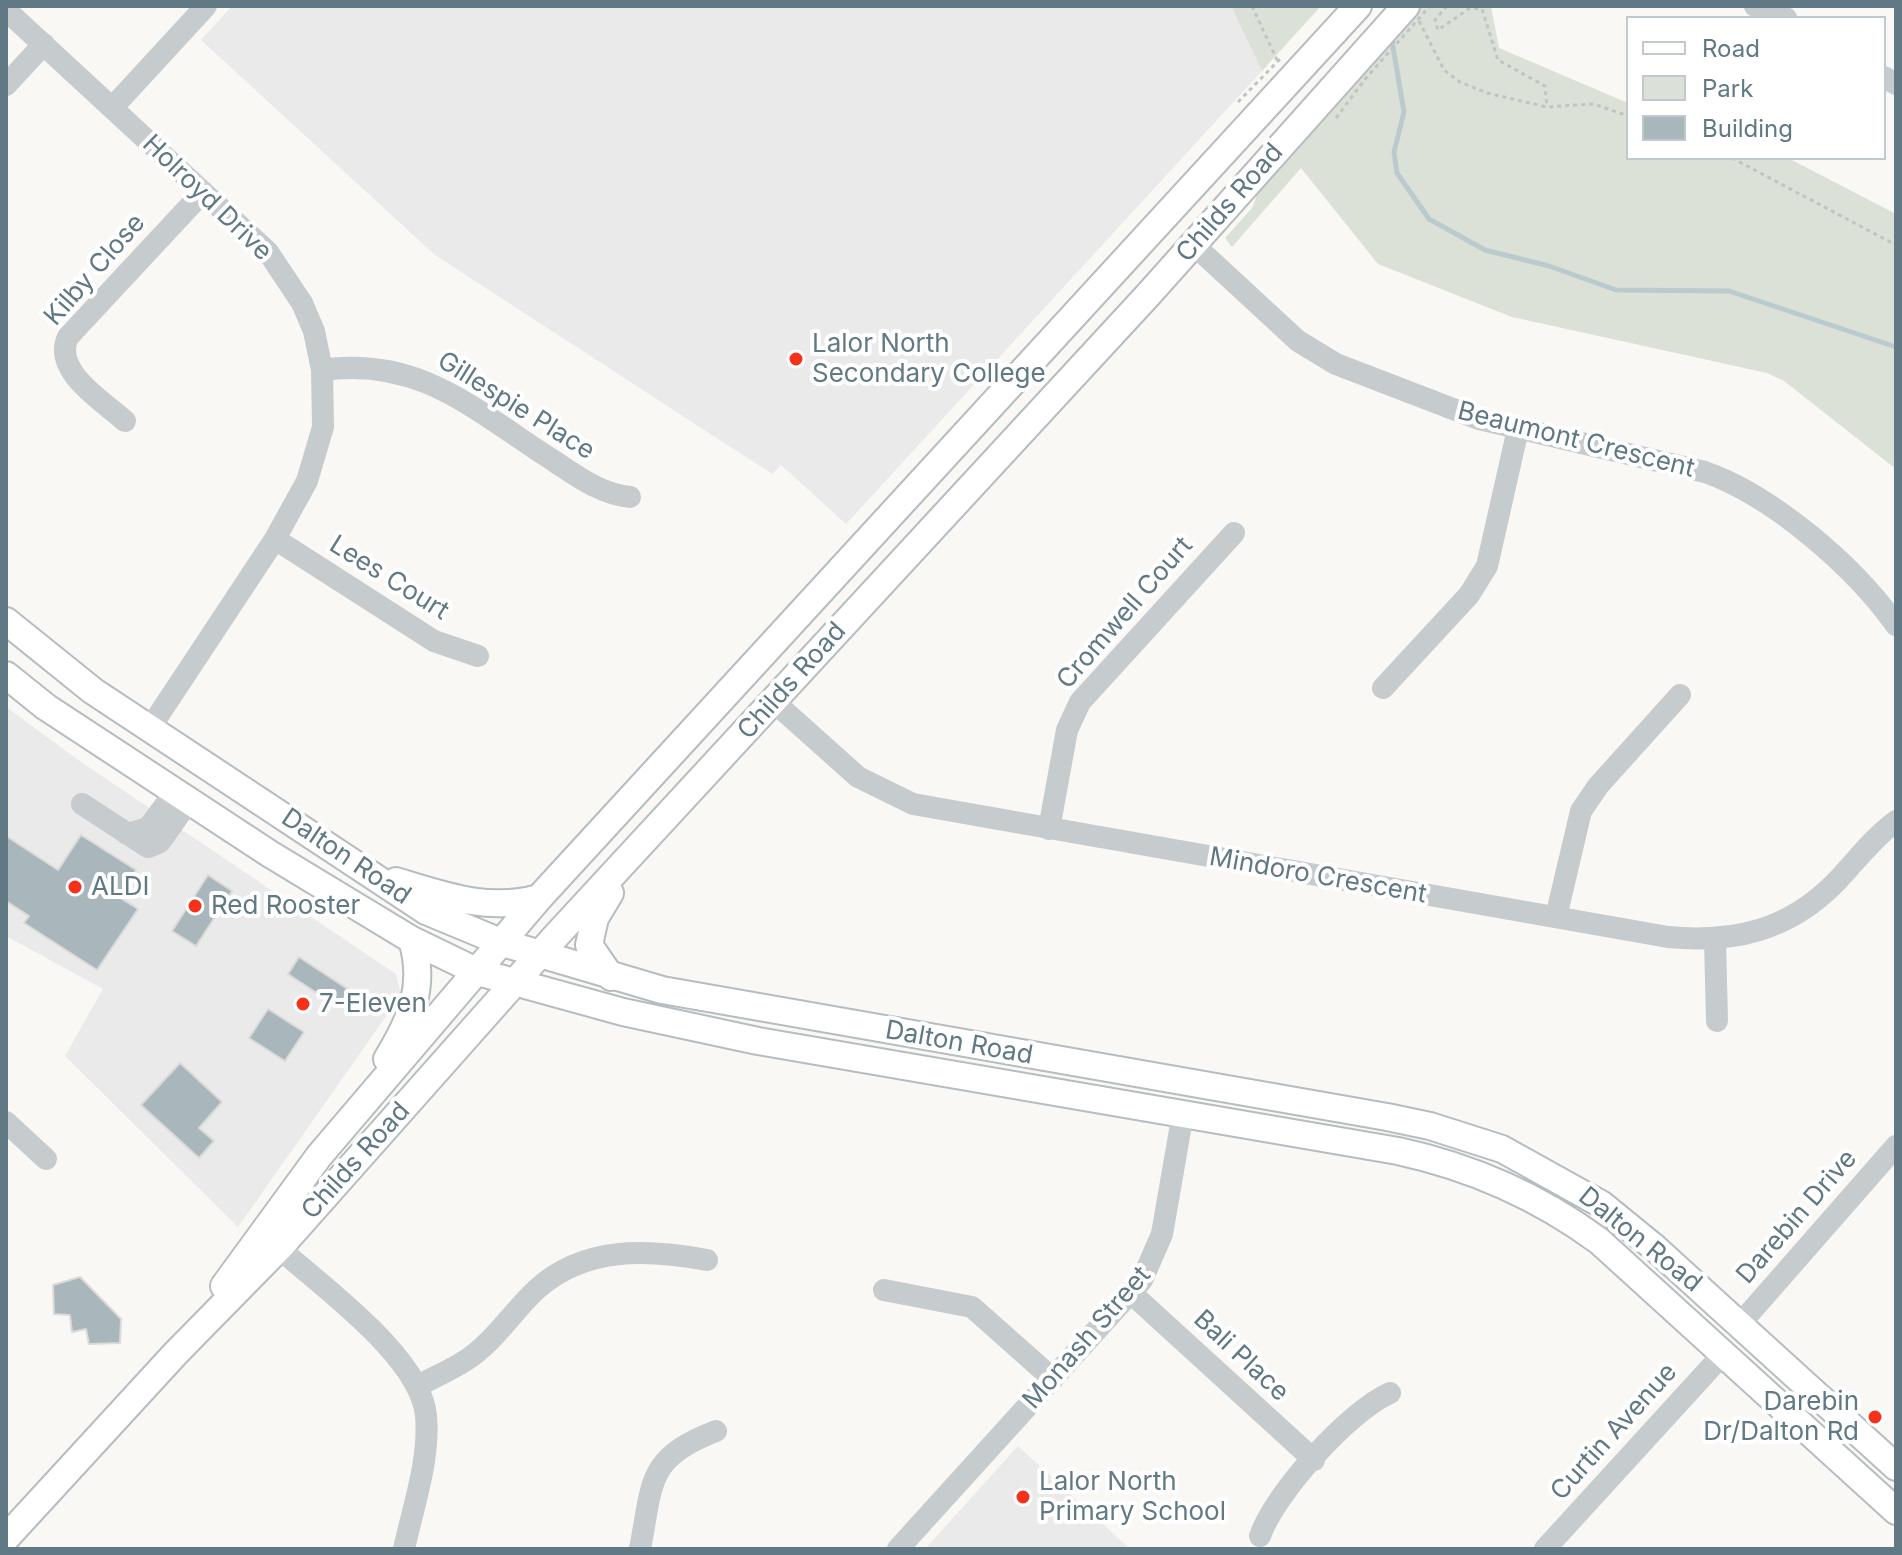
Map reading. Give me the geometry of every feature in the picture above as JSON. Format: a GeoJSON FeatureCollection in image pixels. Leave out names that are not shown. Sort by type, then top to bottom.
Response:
{"type":"FeatureCollection","features":[{"type":"Feature","properties":{"kind":"main road"},"geometry":{"type":"LineString","coordinates":[[1288,66],[1358,6]]}},
{"type":"Feature","properties":{"kind":"main road","name":"Childs Road"},"geometry":{"type":"LineString","coordinates":[[6,1538],[175,1354],[270,1241],[319,1202],[539,954],[1194,245],[1327,111],[1406,6]]}},
{"type":"Feature","properties":{"kind":"main road","name":"Childs Road"},"geometry":{"type":"LineString","coordinates":[[270,1241],[286,1197],[539,898],[1165,219],[1288,66]]}},
{"type":"Feature","properties":{"kind":"main road","name":"Beaumont Crescent"},"geometry":{"type":"LineString","coordinates":[[1165,219],[1194,245]]}},
{"type":"Feature","properties":{"kind":"main road","name":"Dalton Road"},"geometry":{"type":"LineString","coordinates":[[6,621],[56,664],[426,911],[503,943],[611,977],[772,1011],[1430,1126],[1511,1153],[1601,1204],[1740,1324],[1896,1467]]}},
{"type":"Feature","properties":{"kind":"main road","name":"Dalton Road"},"geometry":{"type":"LineString","coordinates":[[6,675],[46,707],[182,796],[412,940],[478,972],[758,1041],[1415,1154],[1501,1183],[1545,1204],[1599,1241],[1896,1511]]}},
{"type":"Feature","properties":{"kind":"main road","name":"Mindoro Crescent"},"geometry":{"type":"LineString","coordinates":[[744,676],[773,701]]}},
{"type":"Feature","properties":{"kind":"main road","name":"Holroyd Drive"},"geometry":{"type":"LineString","coordinates":[[127,760],[150,728]]}},
{"type":"Feature","properties":{"kind":"main road"},"geometry":{"type":"LineString","coordinates":[[611,977],[595,958],[589,945],[589,934],[595,918],[635,852]]}},
{"type":"Feature","properties":{"kind":"main road"},"geometry":{"type":"LineString","coordinates":[[366,872],[446,897],[494,905],[513,905],[539,898]]}},
{"type":"Feature","properties":{"kind":"main road"},"geometry":{"type":"LineString","coordinates":[[354,1113],[411,1014],[420,979],[412,940]]}},
{"type":"Feature","properties":{"kind":"main road","name":"Monash Street"},"geometry":{"type":"LineString","coordinates":[[1183,1113],[1188,1082]]}},
{"type":"Feature","properties":{"kind":"main road"},"geometry":{"type":"LineString","coordinates":[[286,1197],[299,1204],[319,1202]]}},
{"type":"Feature","properties":{"kind":"street"},"geometry":{"type":"LineString","coordinates":[[112,108],[206,6]]}},
{"type":"Feature","properties":{"kind":"street"},"geometry":{"type":"LineString","coordinates":[[1755,6],[1781,16]]}},
{"type":"Feature","properties":{"kind":"street","name":"Holroyd Drive"},"geometry":{"type":"LineString","coordinates":[[6,10],[268,252],[286,276],[314,331],[322,370],[323,427],[307,481],[275,539],[150,728]]}},
{"type":"Feature","properties":{"kind":"street"},"geometry":{"type":"LineString","coordinates":[[6,85],[44,44]]}},
{"type":"Feature","properties":{"kind":"street","name":"Kilby Close"},"geometry":{"type":"LineString","coordinates":[[125,421],[74,374],[63,357],[63,347],[68,337],[203,192]]}},
{"type":"Feature","properties":{"kind":"street","name":"Beaumont Crescent"},"geometry":{"type":"LineString","coordinates":[[1194,245],[1314,353],[1461,413],[1694,469],[1737,484],[1849,569],[1876,596],[1896,625]]}},
{"type":"Feature","properties":{"kind":"street","name":"Gillespie Place"},"geometry":{"type":"LineString","coordinates":[[322,370],[360,367],[409,374],[445,391],[586,482],[615,495],[630,497]]}},
{"type":"Feature","properties":{"kind":"street"},"geometry":{"type":"LineString","coordinates":[[1383,688],[1469,595],[1487,566],[1518,429]]}},
{"type":"Feature","properties":{"kind":"street","name":"Cromwell Court"},"geometry":{"type":"LineString","coordinates":[[1049,829],[1067,730],[1080,702],[1234,533]]}},
{"type":"Feature","properties":{"kind":"street","name":"Lees Court"},"geometry":{"type":"LineString","coordinates":[[275,539],[434,641],[478,656]]}},
{"type":"Feature","properties":{"kind":"street"},"geometry":{"type":"LineString","coordinates":[[1556,917],[1581,811],[1598,786],[1680,695]]}},
{"type":"Feature","properties":{"kind":"street","name":"Mindoro Crescent"},"geometry":{"type":"LineString","coordinates":[[773,701],[837,761],[889,795],[937,810],[1668,937],[1715,940],[1759,933],[1802,911],[1896,821]]}},
{"type":"Feature","properties":{"kind":"street"},"geometry":{"type":"LineString","coordinates":[[82,804],[142,845],[154,846],[182,796]]}},
{"type":"Feature","properties":{"kind":"street"},"geometry":{"type":"LineString","coordinates":[[1715,940],[1717,1021]]}},
{"type":"Feature","properties":{"kind":"street","name":"Monash Street"},"geometry":{"type":"LineString","coordinates":[[898,1549],[1131,1293],[1150,1268],[1162,1234],[1183,1113]]}},
{"type":"Feature","properties":{"kind":"street"},"geometry":{"type":"LineString","coordinates":[[6,1122],[46,1159]]}},
{"type":"Feature","properties":{"kind":"street","name":"Darebin Drive"},"geometry":{"type":"LineString","coordinates":[[1740,1324],[1892,1157]]}},
{"type":"Feature","properties":{"kind":"street"},"geometry":{"type":"LineString","coordinates":[[270,1241],[391,1349],[418,1386],[426,1416],[426,1440],[404,1549]]}},
{"type":"Feature","properties":{"kind":"street"},"geometry":{"type":"LineString","coordinates":[[418,1386],[472,1356],[537,1289],[581,1262],[607,1254],[638,1252],[707,1260]]}},
{"type":"Feature","properties":{"kind":"street"},"geometry":{"type":"LineString","coordinates":[[884,1290],[972,1307],[1053,1379]]}},
{"type":"Feature","properties":{"kind":"street","name":"Bali Place"},"geometry":{"type":"LineString","coordinates":[[1131,1293],[1314,1460]]}},
{"type":"Feature","properties":{"kind":"street","name":"Curtin Avenue"},"geometry":{"type":"LineString","coordinates":[[1545,1549],[1724,1353]]}},
{"type":"Feature","properties":{"kind":"street"},"geometry":{"type":"LineString","coordinates":[[1260,1536],[1271,1509],[1353,1416],[1390,1393]]}},
{"type":"Feature","properties":{"kind":"street"},"geometry":{"type":"LineString","coordinates":[[640,1549],[653,1483],[662,1463],[681,1446],[716,1431]]}},
{"type":"Feature","properties":{"kind":"path"},"geometry":{"type":"LineString","coordinates":[[1252,6],[1288,66]]}},
{"type":"Feature","properties":{"kind":"path"},"geometry":{"type":"LineString","coordinates":[[1414,6],[1427,41],[1444,70],[1487,93],[1547,107],[1594,104],[1626,115]]}},
{"type":"Feature","properties":{"kind":"path"},"geometry":{"type":"LineString","coordinates":[[1327,111],[1366,78],[1430,6]]}},
{"type":"Feature","properties":{"kind":"path"},"geometry":{"type":"LineString","coordinates":[[1447,6],[1435,20],[1438,30],[1470,8],[1482,9],[1498,60],[1545,86],[1548,91],[1547,107]]}},
{"type":"Feature","properties":{"kind":"path"},"geometry":{"type":"LineString","coordinates":[[1736,160],[1896,245]]}},
{"type":"Feature","properties":{"kind":"shaded area","name":"Lalor North Secondary College"},"geometry":{"type":"Polygon","coordinates":[[[232,6],[1231,6],[1262,71],[846,524],[781,465],[772,474],[435,255],[201,40],[232,6]]]}},
{"type":"Feature","properties":{"kind":"shaded area"},"geometry":{"type":"Polygon","coordinates":[[[6,707],[81,762],[396,974],[401,995],[238,1227],[65,1056],[103,989],[6,936],[6,707]]]}},
{"type":"Feature","properties":{"kind":"shaded area","name":"Lalor North Primary School"},"geometry":{"type":"Polygon","coordinates":[[[1018,1446],[1130,1549],[925,1549],[1018,1446]]]}},
{"type":"Feature","properties":{"kind":"green space"},"geometry":{"type":"Polygon","coordinates":[[[1231,6],[1321,6],[1262,71],[1231,6]]]}},
{"type":"Feature","properties":{"kind":"green space"},"geometry":{"type":"Polygon","coordinates":[[[1416,6],[1491,6],[1499,48],[1626,102],[1626,160],[1792,160],[1896,214],[1896,469],[1784,381],[1767,373],[1512,317],[1378,264],[1301,168],[1232,247],[1225,238],[1252,208],[1263,179],[1416,6]]]}},
{"type":"Feature","properties":{"kind":"building"},"geometry":{"type":"Polygon","coordinates":[[[81,835],[136,870],[119,897],[138,909],[97,970],[24,923],[29,916],[6,901],[6,836],[58,870],[81,835]]]}},
{"type":"Feature","properties":{"kind":"building"},"geometry":{"type":"Polygon","coordinates":[[[208,875],[232,891],[196,946],[172,931],[208,875]]]}},
{"type":"Feature","properties":{"kind":"building"},"geometry":{"type":"Polygon","coordinates":[[[299,957],[349,990],[338,1007],[288,974],[299,957]]]}},
{"type":"Feature","properties":{"kind":"building"},"geometry":{"type":"Polygon","coordinates":[[[268,1009],[304,1032],[285,1061],[249,1038],[268,1009]]]}},
{"type":"Feature","properties":{"kind":"building"},"geometry":{"type":"Polygon","coordinates":[[[180,1063],[222,1102],[199,1128],[214,1141],[199,1158],[141,1105],[180,1063]]]}},
{"type":"Feature","properties":{"kind":"building"},"geometry":{"type":"Polygon","coordinates":[[[80,1277],[121,1319],[120,1343],[89,1344],[86,1329],[72,1332],[70,1315],[54,1314],[53,1285],[80,1277]]]}},
{"type":"Feature","properties":{"kind":"waterway"},"geometry":{"type":"LineString","coordinates":[[1391,35],[1404,112],[1394,152],[1397,173],[1429,219],[1485,250],[1549,266],[1616,290],[1729,291],[1896,347]]}},
{"type":"Feature","properties":{"kind":"place","name":"Lalor North Secondary College"},"geometry":{"type":"Point","coordinates":[796,359]}},
{"type":"Feature","properties":{"kind":"place","name":"ALDI"},"geometry":{"type":"Point","coordinates":[75,887]}},
{"type":"Feature","properties":{"kind":"place","name":"Red Rooster"},"geometry":{"type":"Point","coordinates":[195,906]}},
{"type":"Feature","properties":{"kind":"place","name":"7-Eleven"},"geometry":{"type":"Point","coordinates":[303,1004]}},
{"type":"Feature","properties":{"kind":"place","name":"Darebin Dr/Dalton Rd"},"geometry":{"type":"Point","coordinates":[1875,1417]}},
{"type":"Feature","properties":{"kind":"place","name":"Lalor North Primary School"},"geometry":{"type":"Point","coordinates":[1023,1497]}}]}
